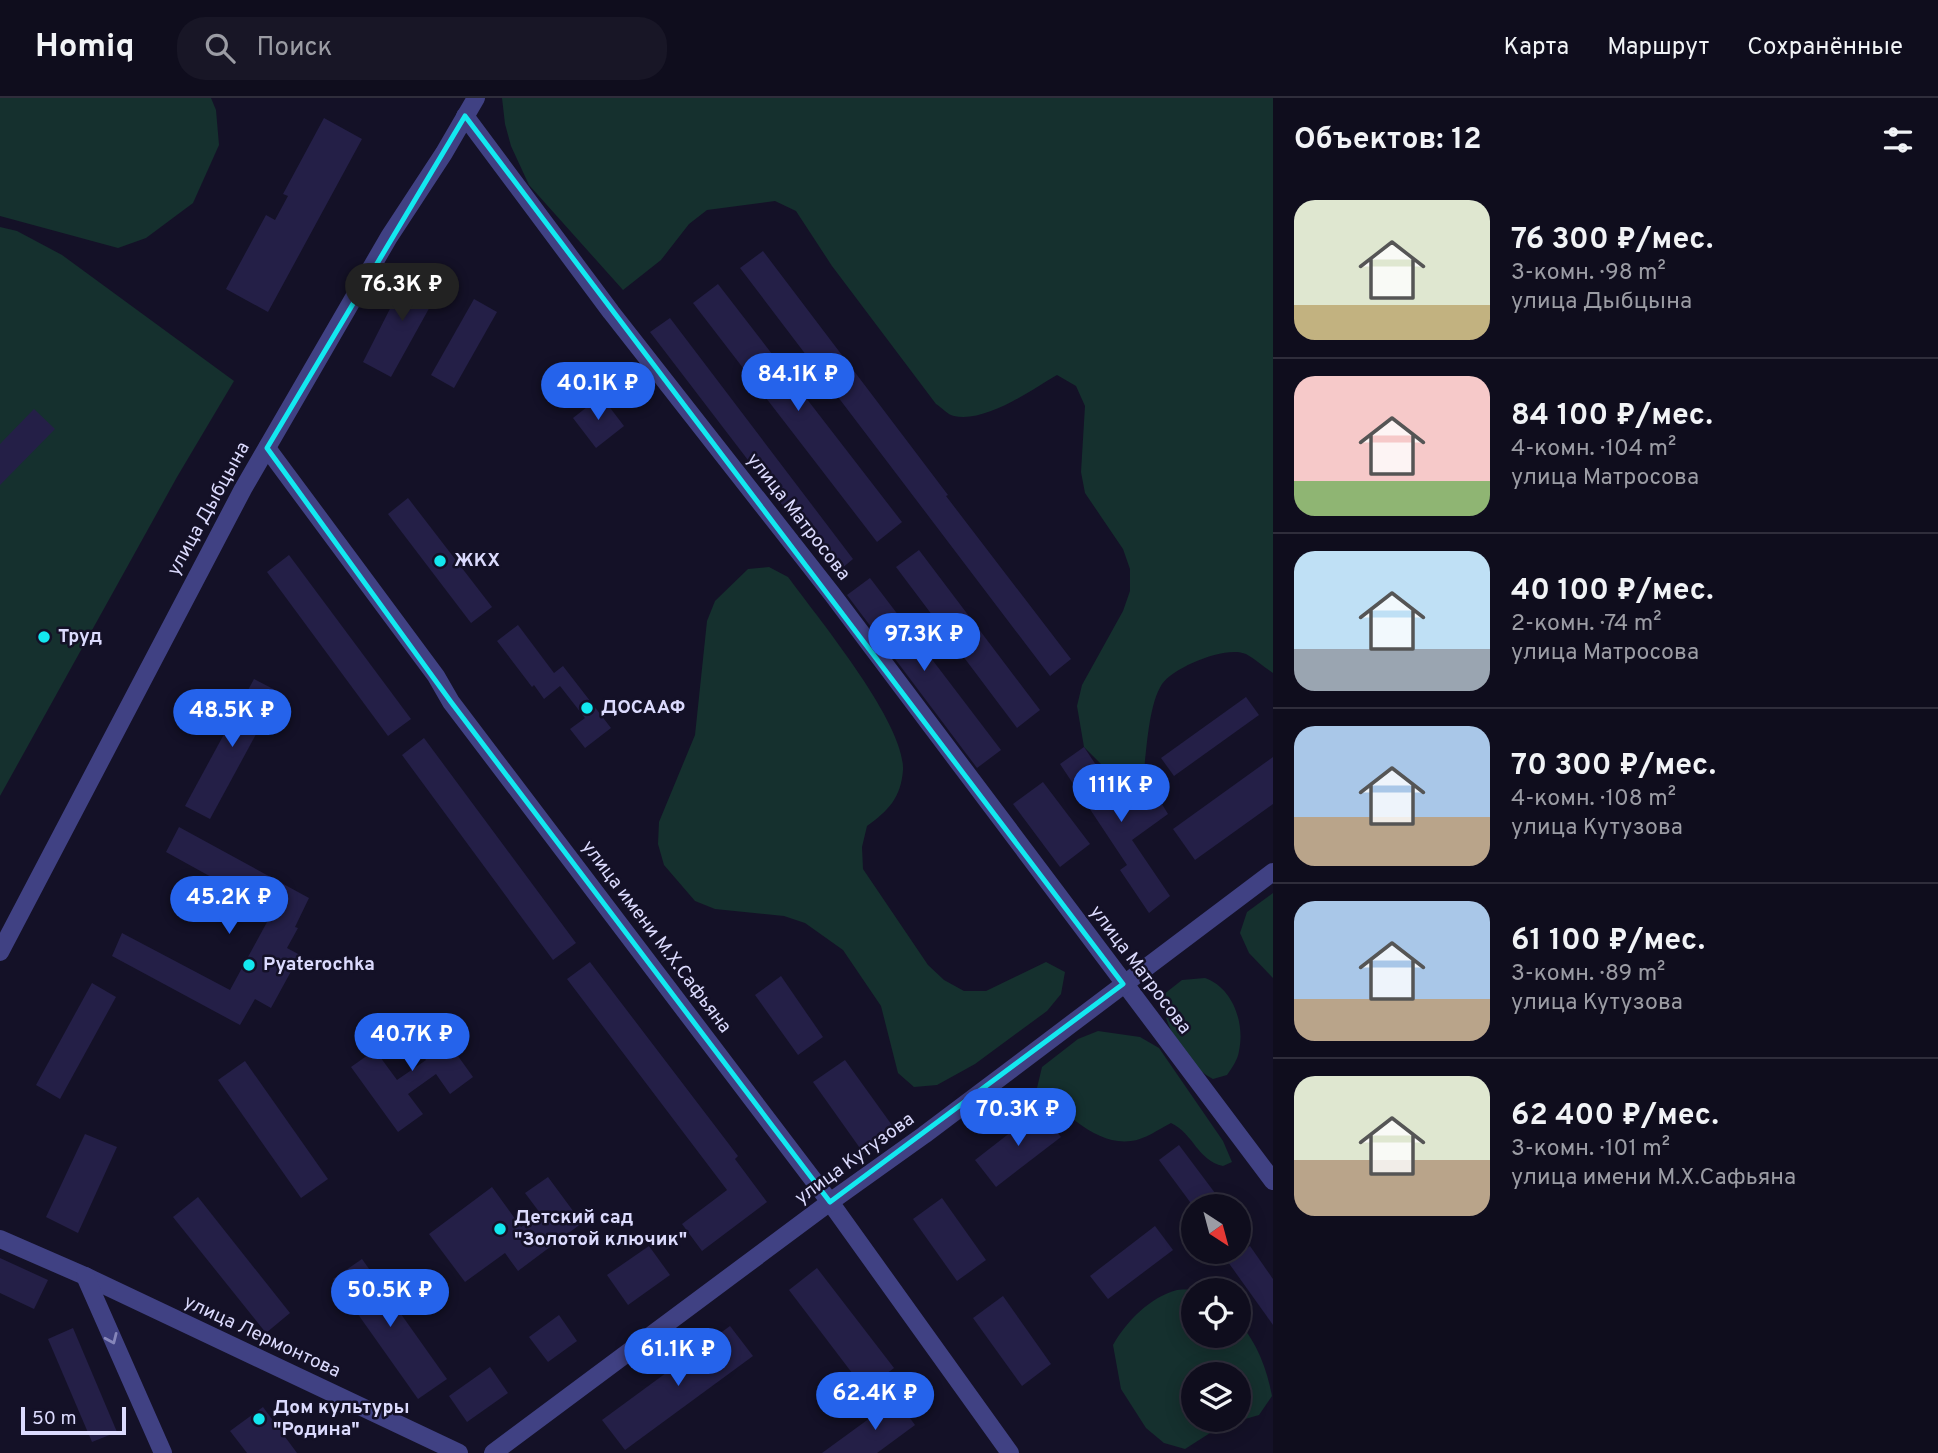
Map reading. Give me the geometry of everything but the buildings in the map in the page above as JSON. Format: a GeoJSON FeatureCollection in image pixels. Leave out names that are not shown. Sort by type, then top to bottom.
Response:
{"type":"FeatureCollection","features":[{"type":"Feature","properties":{"kind":"street","name":"улица Дыбцына"},"geometry":{"type":"LineString","coordinates":[[0,953],[212,545],[389,237],[476,98]]}},
{"type":"Feature","properties":{"kind":"street","name":"улица Матросова"},"geometry":{"type":"LineString","coordinates":[[466,116],[611,312],[848,616],[1273,1181]]}},
{"type":"Feature","properties":{"kind":"street","name":"улица имени М.Х.Сафьяна"},"geometry":{"type":"LineString","coordinates":[[267,448],[436,676],[459,713],[830,1202],[1010,1453]]}},
{"type":"Feature","properties":{"kind":"street","name":"улица Кутузова"},"geometry":{"type":"LineString","coordinates":[[493,1453],[924,1135],[1273,872]]}},
{"type":"Feature","properties":{"kind":"street","name":"улица Лермонтова"},"geometry":{"type":"LineString","coordinates":[[0,1239],[85,1276],[459,1453]]}},
{"type":"Feature","properties":{"kind":"street"},"geometry":{"type":"LineString","coordinates":[[85,1276],[163,1453]]}},
{"type":"Feature","properties":{"kind":"highlighted area"},"geometry":{"type":"Polygon","coordinates":[[[465,116],[1123,984],[830,1202],[451,702],[267,448],[465,116]]]}},
{"type":"Feature","properties":{"kind":"green space"},"geometry":{"type":"Polygon","coordinates":[[[0,98],[211,98],[216,110],[219,145],[193,203],[146,238],[118,248],[0,216],[0,98]]]}},
{"type":"Feature","properties":{"kind":"green space"},"geometry":{"type":"Polygon","coordinates":[[[502,98],[1273,98],[1273,673],[1246,654],[1237,652],[1201,659],[1177,671],[1162,684],[1154,702],[1144,770],[1122,773],[1101,764],[1084,747],[1077,706],[1082,685],[1123,611],[1130,591],[1130,569],[1123,549],[1085,493],[1081,472],[1085,406],[1076,386],[1057,375],[994,410],[967,417],[949,414],[936,404],[832,266],[796,211],[775,201],[707,210],[689,224],[661,260],[623,290],[529,185],[511,146],[502,98]]]}},
{"type":"Feature","properties":{"kind":"green space","name":"Труд"},"geometry":{"type":"Polygon","coordinates":[[[0,227],[17,231],[62,255],[234,381],[177,477],[0,796],[0,227]]]}},
{"type":"Feature","properties":{"kind":"green space"},"geometry":{"type":"Polygon","coordinates":[[[769,567],[788,577],[858,671],[890,726],[900,750],[902,780],[892,803],[867,826],[862,847],[863,869],[928,965],[944,980],[964,991],[986,991],[1046,962],[1065,972],[1061,994],[1047,1011],[975,1064],[937,1085],[914,1087],[898,1073],[881,1006],[843,950],[805,923],[784,916],[715,909],[695,901],[664,865],[658,844],[659,822],[695,735],[707,621],[715,601],[748,569],[769,567]]]}},
{"type":"Feature","properties":{"kind":"green space"},"geometry":{"type":"Polygon","coordinates":[[[1273,893],[1273,978],[1249,953],[1240,933],[1247,912],[1273,893]]]}},
{"type":"Feature","properties":{"kind":"green space"},"geometry":{"type":"Polygon","coordinates":[[[1205,978],[1215,983],[1230,998],[1240,1029],[1239,1051],[1234,1063],[1227,1075],[1213,1079],[1186,1055],[1171,1031],[1163,1006],[1163,995],[1182,980],[1205,978]]]}},
{"type":"Feature","properties":{"kind":"green space"},"geometry":{"type":"Polygon","coordinates":[[[1098,1031],[1140,1037],[1159,1048],[1223,1141],[1232,1162],[1223,1166],[1214,1163],[1171,1123],[1136,1140],[1118,1141],[1105,1138],[1080,1124],[1037,1088],[1042,1067],[1078,1039],[1098,1031]]]}},
{"type":"Feature","properties":{"kind":"green space"},"geometry":{"type":"Polygon","coordinates":[[[1181,1290],[1181,1348],[1251,1348],[1251,1339],[1267,1376],[1272,1396],[1259,1415],[1251,1417],[1251,1362],[1181,1362],[1181,1432],[1212,1432],[1185,1449],[1164,1443],[1146,1428],[1121,1389],[1113,1345],[1132,1319],[1148,1304],[1181,1290]]]}},
{"type":"Feature","properties":{"kind":"place","name":"ЖКХ"},"geometry":{"type":"Point","coordinates":[440,561]}},
{"type":"Feature","properties":{"kind":"place","name":"Труд"},"geometry":{"type":"Point","coordinates":[44,637]}},
{"type":"Feature","properties":{"kind":"place","name":"ДОСААФ"},"geometry":{"type":"Point","coordinates":[587,708]}},
{"type":"Feature","properties":{"kind":"place","name":"Pyaterochka"},"geometry":{"type":"Point","coordinates":[249,965]}},
{"type":"Feature","properties":{"kind":"place","name":"Детский сад \"Золотой ключик\""},"geometry":{"type":"Point","coordinates":[500,1229]}},
{"type":"Feature","properties":{"kind":"place","name":"Дом культуры \"Родина\""},"geometry":{"type":"Point","coordinates":[259,1419]}}]}
